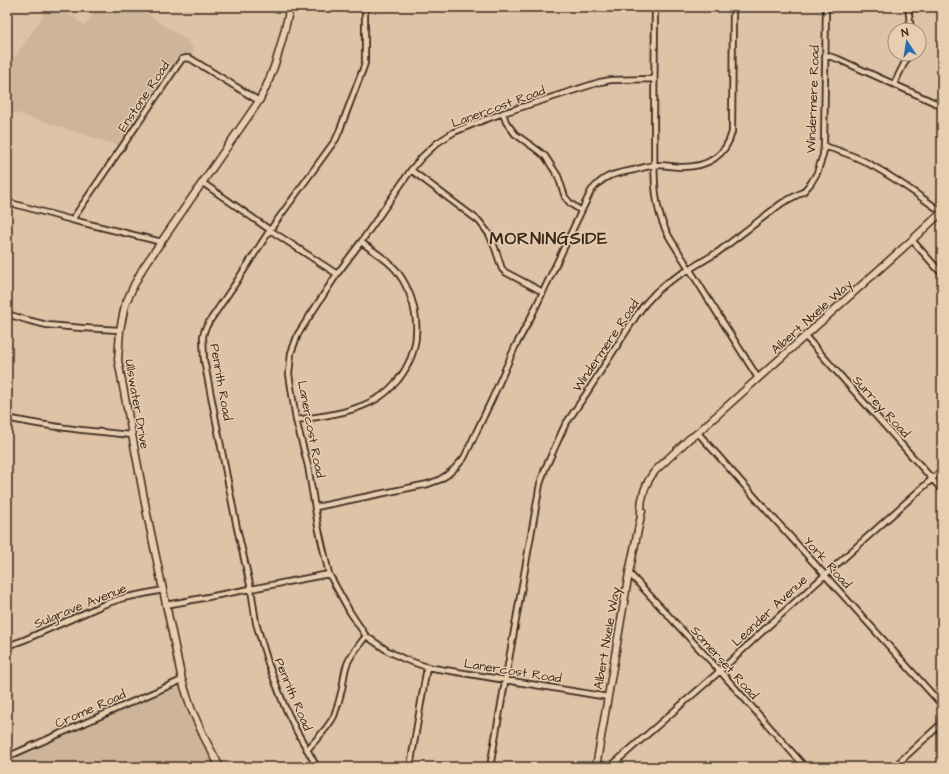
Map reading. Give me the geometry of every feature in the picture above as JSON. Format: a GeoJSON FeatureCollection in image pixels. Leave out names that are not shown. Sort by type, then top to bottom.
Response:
{"type":"FeatureCollection","features":[{"type":"Feature","properties":{"kind":"street","name":"Ullswater Drive"},"geometry":{"type":"LineString","coordinates":[[220,767],[191,708],[182,680],[147,514],[118,360],[120,330],[125,305],[143,268],[259,101],[267,86],[282,44],[290,7]]}},
{"type":"Feature","properties":{"kind":"street","name":"Penrith Road"},"geometry":{"type":"LineString","coordinates":[[317,767],[287,711],[268,663],[256,623],[251,589],[237,528],[204,360],[203,336],[209,322],[239,279],[270,230],[339,132],[364,69],[365,7]]}},
{"type":"Feature","properties":{"kind":"street"},"geometry":{"type":"LineString","coordinates":[[656,7],[654,79],[655,165],[657,203],[660,216],[666,232],[758,378]]}},
{"type":"Feature","properties":{"kind":"street"},"geometry":{"type":"LineString","coordinates":[[316,507],[428,484],[447,475],[464,458],[515,347],[531,317],[581,211],[596,184],[612,174],[655,165],[684,167],[699,165],[710,162],[722,152],[731,139],[733,124],[733,7]]}},
{"type":"Feature","properties":{"kind":"street","name":"Windermere Road"},"geometry":{"type":"LineString","coordinates":[[490,767],[540,484],[558,439],[570,417],[645,304],[656,292],[668,282],[718,252],[782,203],[803,192],[811,183],[817,173],[823,155],[824,146],[826,7]]}},
{"type":"Feature","properties":{"kind":"street"},"geometry":{"type":"LineString","coordinates":[[908,7],[910,22]]}},
{"type":"Feature","properties":{"kind":"street"},"geometry":{"type":"LineString","coordinates":[[826,55],[942,106]]}},
{"type":"Feature","properties":{"kind":"street","name":"Enstone Road"},"geometry":{"type":"LineString","coordinates":[[72,220],[182,59],[191,59],[259,101]]}},
{"type":"Feature","properties":{"kind":"street"},"geometry":{"type":"LineString","coordinates":[[894,84],[905,62]]}},
{"type":"Feature","properties":{"kind":"street","name":"Lanercost Road"},"geometry":{"type":"LineString","coordinates":[[608,697],[427,667],[404,659],[388,651],[366,636],[350,612],[329,574],[308,466],[296,420],[290,374],[290,352],[298,334],[337,274],[411,170],[437,142],[454,132],[503,113],[600,82],[611,80],[654,79]]}},
{"type":"Feature","properties":{"kind":"street"},"geometry":{"type":"LineString","coordinates":[[503,113],[506,122],[515,134],[545,156],[558,176],[565,197],[570,203],[581,211]]}},
{"type":"Feature","properties":{"kind":"street"},"geometry":{"type":"LineString","coordinates":[[824,146],[838,150],[872,165],[904,185],[942,212]]}},
{"type":"Feature","properties":{"kind":"street"},"geometry":{"type":"LineString","coordinates":[[411,170],[479,221],[489,234],[502,269],[505,272],[543,292]]}},
{"type":"Feature","properties":{"kind":"street"},"geometry":{"type":"LineString","coordinates":[[203,183],[270,230],[337,274]]}},
{"type":"Feature","properties":{"kind":"street"},"geometry":{"type":"LineString","coordinates":[[7,202],[162,242]]}},
{"type":"Feature","properties":{"kind":"street","name":"Albert Nxele Way"},"geometry":{"type":"LineString","coordinates":[[596,766],[629,573],[641,514],[640,506],[652,474],[674,455],[690,438],[942,212]]}},
{"type":"Feature","properties":{"kind":"street"},"geometry":{"type":"LineString","coordinates":[[912,240],[942,274]]}},
{"type":"Feature","properties":{"kind":"street"},"geometry":{"type":"LineString","coordinates":[[296,420],[347,411],[364,406],[378,399],[394,384],[410,361],[416,337],[416,321],[412,297],[408,288],[389,262],[361,242]]}},
{"type":"Feature","properties":{"kind":"street"},"geometry":{"type":"LineString","coordinates":[[7,314],[48,325],[120,330]]}},
{"type":"Feature","properties":{"kind":"street","name":"Surrey Road"},"geometry":{"type":"LineString","coordinates":[[805,336],[942,490]]}},
{"type":"Feature","properties":{"kind":"street"},"geometry":{"type":"LineString","coordinates":[[7,418],[58,427],[132,435]]}},
{"type":"Feature","properties":{"kind":"street","name":"York Road"},"geometry":{"type":"LineString","coordinates":[[696,434],[825,574],[942,706]]}},
{"type":"Feature","properties":{"kind":"street","name":"Leander Avenue"},"geometry":{"type":"LineString","coordinates":[[611,767],[720,671],[825,574],[942,470]]}},
{"type":"Feature","properties":{"kind":"street","name":"Somerset Road"},"geometry":{"type":"LineString","coordinates":[[629,573],[720,671],[804,767]]}},
{"type":"Feature","properties":{"kind":"street"},"geometry":{"type":"LineString","coordinates":[[166,605],[329,574]]}},
{"type":"Feature","properties":{"kind":"street","name":"Sulgrave Avenue"},"geometry":{"type":"LineString","coordinates":[[7,646],[105,604],[123,598],[163,590]]}},
{"type":"Feature","properties":{"kind":"street"},"geometry":{"type":"LineString","coordinates":[[307,750],[329,726],[342,690],[348,661],[366,636]]}},
{"type":"Feature","properties":{"kind":"street"},"geometry":{"type":"LineString","coordinates":[[410,767],[427,667]]}},
{"type":"Feature","properties":{"kind":"street","name":"Crome Road"},"geometry":{"type":"LineString","coordinates":[[7,756],[182,680]]}},
{"type":"Feature","properties":{"kind":"street"},"geometry":{"type":"LineString","coordinates":[[894,767],[942,723]]}},
{"type":"Feature","properties":{"kind":"street"},"geometry":{"type":"LineString","coordinates":[[596,766],[611,767]]}},
{"type":"Feature","properties":{"kind":"shaded area"},"geometry":{"type":"Polygon","coordinates":[[[50,7],[58,7],[85,25],[98,7],[136,7],[188,41],[193,49],[193,57],[186,56],[120,146],[7,110],[7,69],[50,7]]]}},
{"type":"Feature","properties":{"kind":"shaded area"},"geometry":{"type":"Polygon","coordinates":[[[181,682],[219,767],[7,767],[7,758],[181,682]]]}},
{"type":"Feature","properties":{"kind":"district","name":"MORNINGSIDE"},"geometry":{"type":"Point","coordinates":[549,238]}}]}
